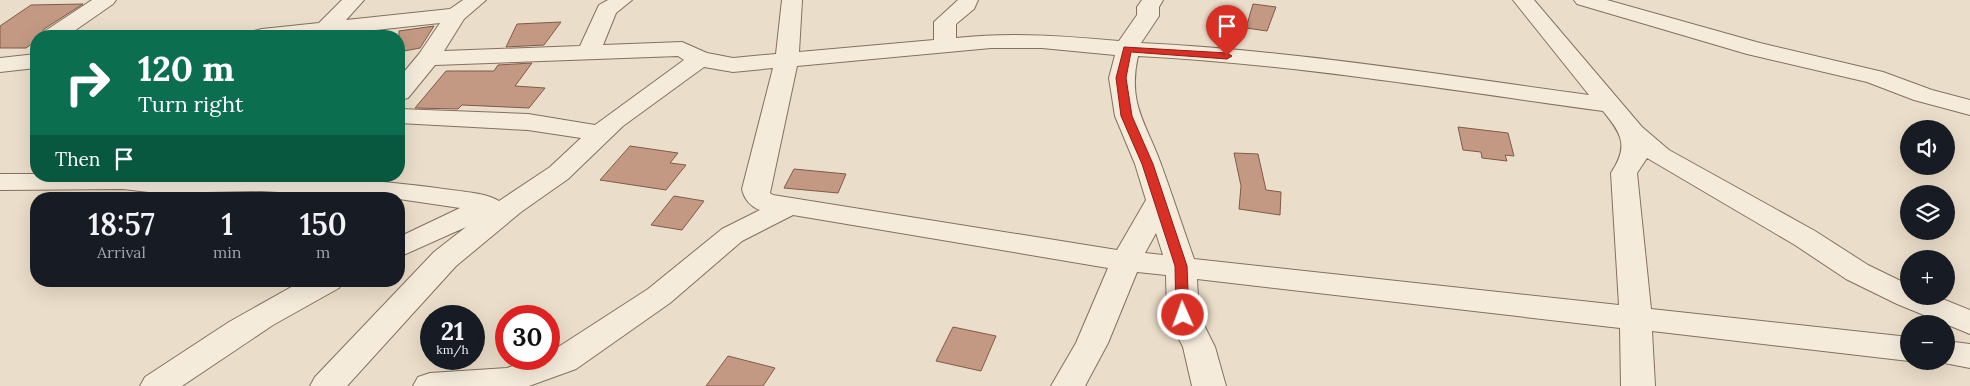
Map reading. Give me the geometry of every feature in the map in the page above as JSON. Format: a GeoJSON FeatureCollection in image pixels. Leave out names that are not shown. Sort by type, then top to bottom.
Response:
{"type":"FeatureCollection","features":[{"type":"Feature","properties":{"kind":"street"},"geometry":{"type":"LineString","coordinates":[[62,30],[106,0]]}},
{"type":"Feature","properties":{"kind":"street"},"geometry":{"type":"LineString","coordinates":[[326,29],[354,0]]}},
{"type":"Feature","properties":{"kind":"street"},"geometry":{"type":"LineString","coordinates":[[405,86],[428,58],[456,15],[476,0]]}},
{"type":"Feature","properties":{"kind":"street"},"geometry":{"type":"LineString","coordinates":[[590,51],[607,10],[622,0]]}},
{"type":"Feature","properties":{"kind":"street"},"geometry":{"type":"LineString","coordinates":[[792,0],[787,60],[756,189],[757,195],[764,202],[792,205],[1126,261],[1900,348]]}},
{"type":"Feature","properties":{"kind":"street"},"geometry":{"type":"LineString","coordinates":[[945,45],[945,22],[967,5],[968,0]]}},
{"type":"Feature","properties":{"kind":"street"},"geometry":{"type":"LineString","coordinates":[[1153,0],[1148,7],[1148,16],[1131,38],[1127,49],[1121,78],[1126,116],[1148,164],[1181,266],[1183,315],[1199,347],[1209,386]]}},
{"type":"Feature","properties":{"kind":"street"},"geometry":{"type":"LineString","coordinates":[[1523,0],[1633,132],[1660,156],[1805,238],[1856,272],[1908,297],[1970,323]]}},
{"type":"Feature","properties":{"kind":"street"},"geometry":{"type":"LineString","coordinates":[[1584,0],[1755,48],[1875,77],[1923,95],[1970,108]]}},
{"type":"Feature","properties":{"kind":"street"},"geometry":{"type":"LineString","coordinates":[[317,30],[456,15]]}},
{"type":"Feature","properties":{"kind":"street"},"geometry":{"type":"LineString","coordinates":[[428,58],[682,49],[700,59],[733,65],[991,41],[1042,40],[1127,49],[1191,52],[1327,67],[1610,105]]}},
{"type":"Feature","properties":{"kind":"street"},"geometry":{"type":"LineString","coordinates":[[17,63],[30,53]]}},
{"type":"Feature","properties":{"kind":"street"},"geometry":{"type":"LineString","coordinates":[[405,246],[495,209],[559,174],[600,133],[700,59]]}},
{"type":"Feature","properties":{"kind":"street"},"geometry":{"type":"LineString","coordinates":[[405,116],[528,122],[600,133]]}},
{"type":"Feature","properties":{"kind":"street"},"geometry":{"type":"LineString","coordinates":[[1633,132],[1634,158],[1624,173],[1636,318],[1638,386]]}},
{"type":"Feature","properties":{"kind":"street"},"geometry":{"type":"LineString","coordinates":[[0,182],[123,182],[157,185],[262,183],[405,192],[468,201],[495,209]]}},
{"type":"Feature","properties":{"kind":"street"},"geometry":{"type":"LineString","coordinates":[[1068,386],[1092,344],[1126,261],[1160,200]]}},
{"type":"Feature","properties":{"kind":"street"},"geometry":{"type":"LineString","coordinates":[[430,386],[509,380],[564,360],[659,296],[732,235],[792,205]]}},
{"type":"Feature","properties":{"kind":"street"},"geometry":{"type":"LineString","coordinates":[[327,386],[445,259],[495,209]]}},
{"type":"Feature","properties":{"kind":"street"},"geometry":{"type":"LineString","coordinates":[[157,386],[221,342],[316,287]]}},
{"type":"Feature","properties":{"kind":"street"},"geometry":{"type":"LineString","coordinates":[[1955,354],[1970,356]]}},
{"type":"Feature","properties":{"kind":"building"},"geometry":{"type":"Polygon","coordinates":[[[83,4],[43,30],[30,30],[30,45],[26,48],[0,48],[0,26],[31,5],[83,4]]]}},
{"type":"Feature","properties":{"kind":"building"},"geometry":{"type":"Polygon","coordinates":[[[1253,4],[1276,7],[1267,31],[1246,28],[1253,4]]]}},
{"type":"Feature","properties":{"kind":"building"},"geometry":{"type":"Polygon","coordinates":[[[561,22],[544,45],[506,47],[517,24],[561,22]]]}},
{"type":"Feature","properties":{"kind":"building"},"geometry":{"type":"Polygon","coordinates":[[[434,26],[420,48],[405,51],[405,30],[434,26]]]}},
{"type":"Feature","properties":{"kind":"building"},"geometry":{"type":"Polygon","coordinates":[[[532,63],[515,86],[545,88],[529,108],[462,105],[458,109],[415,108],[446,71],[494,71],[498,65],[532,63]]]}},
{"type":"Feature","properties":{"kind":"building"},"geometry":{"type":"Polygon","coordinates":[[[1458,127],[1508,133],[1514,156],[1505,155],[1507,161],[1482,158],[1481,152],[1463,150],[1458,127]]]}},
{"type":"Feature","properties":{"kind":"building"},"geometry":{"type":"Polygon","coordinates":[[[630,146],[678,153],[670,163],[686,165],[666,190],[600,180],[630,146]]]}},
{"type":"Feature","properties":{"kind":"building"},"geometry":{"type":"Polygon","coordinates":[[[1234,153],[1258,154],[1266,190],[1281,192],[1280,215],[1239,209],[1241,186],[1234,153]]]}},
{"type":"Feature","properties":{"kind":"building"},"geometry":{"type":"Polygon","coordinates":[[[794,169],[846,174],[838,193],[784,188],[794,169]]]}},
{"type":"Feature","properties":{"kind":"building"},"geometry":{"type":"Polygon","coordinates":[[[674,196],[704,201],[682,230],[651,225],[674,196]]]}},
{"type":"Feature","properties":{"kind":"building"},"geometry":{"type":"Polygon","coordinates":[[[953,327],[996,336],[981,371],[936,361],[953,327]]]}},
{"type":"Feature","properties":{"kind":"building"},"geometry":{"type":"Polygon","coordinates":[[[728,356],[775,368],[763,386],[706,386],[728,356]]]}},
{"type":"Feature","properties":{"kind":"route"},"geometry":{"type":"LineString","coordinates":[[1183,315],[1181,266],[1148,164],[1126,116],[1121,78],[1127,49],[1227,56]]}}]}
